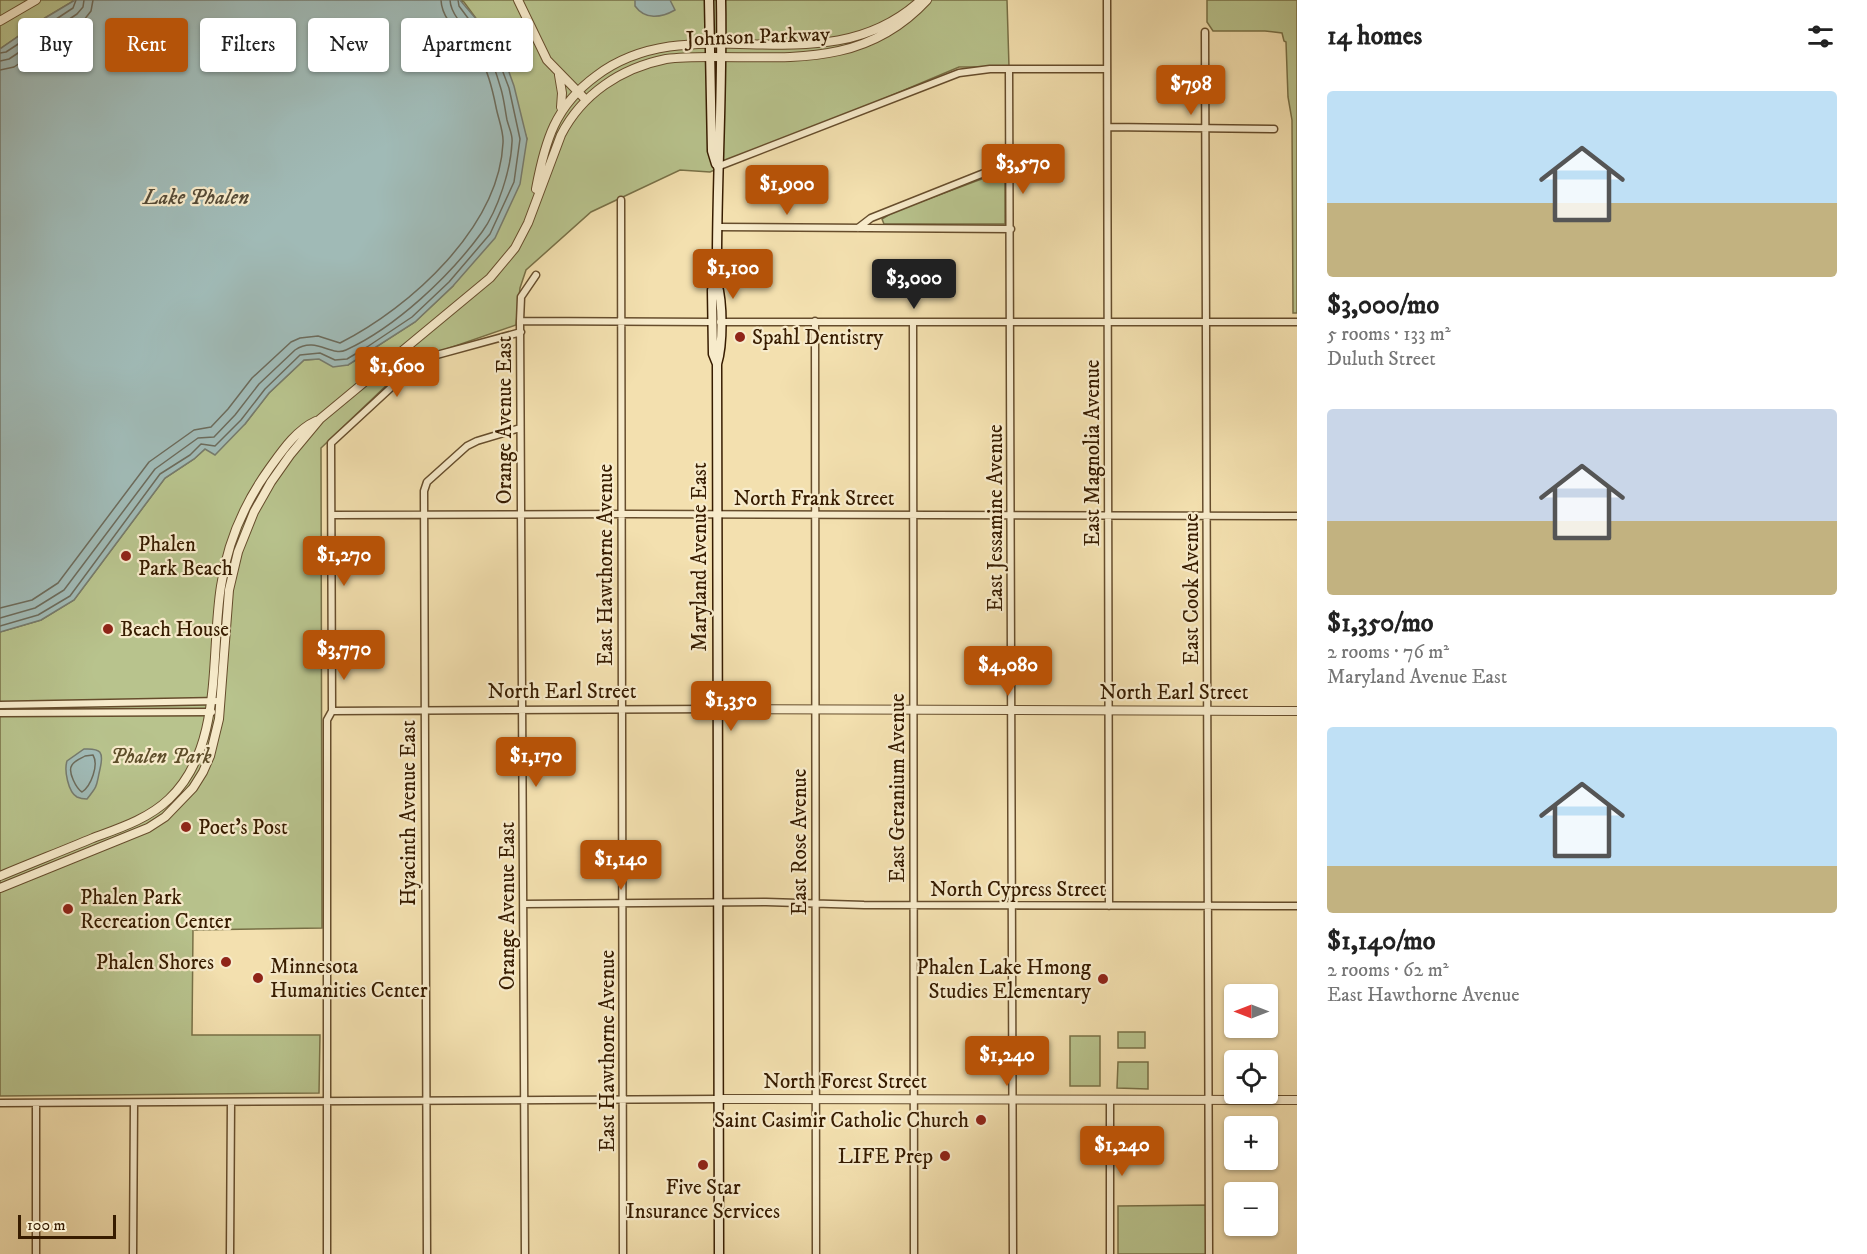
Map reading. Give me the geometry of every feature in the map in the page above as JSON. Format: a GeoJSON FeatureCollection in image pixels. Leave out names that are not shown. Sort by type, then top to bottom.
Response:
{"type":"FeatureCollection","features":[{"type":"Feature","properties":{"kind":"main road","name":"Maryland Avenue East"},"geometry":{"type":"LineString","coordinates":[[709,0],[712,151],[717,167]]}},
{"type":"Feature","properties":{"kind":"main road","name":"Maryland Avenue East"},"geometry":{"type":"LineString","coordinates":[[719,1254],[717,364],[720,355],[716,322],[719,290],[717,283],[717,167],[720,151],[722,0]]}},
{"type":"Feature","properties":{"kind":"street"},"geometry":{"type":"LineString","coordinates":[[0,21],[36,0]]}},
{"type":"Feature","properties":{"kind":"street"},"geometry":{"type":"LineString","coordinates":[[518,0],[542,51],[558,73],[586,100]]}},
{"type":"Feature","properties":{"kind":"street","name":"Johnson Parkway"},"geometry":{"type":"LineString","coordinates":[[560,112],[576,92],[602,71],[634,54],[669,46],[806,44],[847,40],[884,26],[900,17],[921,0]]}},
{"type":"Feature","properties":{"kind":"street","name":"Johnson Parkway"},"geometry":{"type":"LineString","coordinates":[[534,206],[567,123],[586,100],[613,78],[643,64],[674,57],[811,56],[845,51],[886,34],[915,14],[927,0]]}},
{"type":"Feature","properties":{"kind":"street","name":"East Magnolia Avenue"},"geometry":{"type":"LineString","coordinates":[[1107,0],[1109,906]]}},
{"type":"Feature","properties":{"kind":"street","name":"East Cook Avenue"},"geometry":{"type":"LineString","coordinates":[[1205,32],[1209,1254]]}},
{"type":"Feature","properties":{"kind":"street"},"geometry":{"type":"LineString","coordinates":[[717,167],[959,73],[1009,69],[1107,69]]}},
{"type":"Feature","properties":{"kind":"street","name":"East Jessamine Avenue"},"geometry":{"type":"LineString","coordinates":[[1009,69],[1012,1254]]}},
{"type":"Feature","properties":{"kind":"street"},"geometry":{"type":"LineString","coordinates":[[0,888],[147,828],[165,817],[193,788],[210,756],[219,711],[230,590],[238,552],[254,512],[290,455],[320,419],[490,278],[515,248],[534,206],[546,145],[560,112],[562,93],[558,73]]}},
{"type":"Feature","properties":{"kind":"street"},"geometry":{"type":"LineString","coordinates":[[1108,127],[1274,129]]}},
{"type":"Feature","properties":{"kind":"street"},"geometry":{"type":"LineString","coordinates":[[858,228],[871,218],[984,173],[1011,169]]}},
{"type":"Feature","properties":{"kind":"street","name":"East Hawthorne Avenue"},"geometry":{"type":"LineString","coordinates":[[621,200],[623,1254]]}},
{"type":"Feature","properties":{"kind":"street"},"geometry":{"type":"LineString","coordinates":[[717,227],[1011,229]]}},
{"type":"Feature","properties":{"kind":"street","name":"Orange Avenue East"},"geometry":{"type":"LineString","coordinates":[[525,1254],[520,321],[521,297],[536,275]]}},
{"type":"Feature","properties":{"kind":"street"},"geometry":{"type":"LineString","coordinates":[[520,321],[1297,322]]}},
{"type":"Feature","properties":{"kind":"street","name":"East Rose Avenue"},"geometry":{"type":"LineString","coordinates":[[815,321],[816,1254]]}},
{"type":"Feature","properties":{"kind":"street","name":"East Geranium Avenue"},"geometry":{"type":"LineString","coordinates":[[913,322],[914,1254]]}},
{"type":"Feature","properties":{"kind":"street"},"geometry":{"type":"LineString","coordinates":[[327,1254],[327,720],[332,711],[331,443],[422,359],[521,332]]}},
{"type":"Feature","properties":{"kind":"street"},"geometry":{"type":"LineString","coordinates":[[0,876],[144,818],[170,798],[180,786],[199,755],[204,739],[209,712],[221,585],[237,525],[254,490],[285,447],[307,425],[320,419]]}},
{"type":"Feature","properties":{"kind":"street","name":"Hyacinth Avenue East"},"geometry":{"type":"LineString","coordinates":[[427,1254],[424,491],[427,482],[467,446],[520,428]]}},
{"type":"Feature","properties":{"kind":"street","name":"North Frank Street"},"geometry":{"type":"LineString","coordinates":[[332,515],[1297,516]]}},
{"type":"Feature","properties":{"kind":"street"},"geometry":{"type":"LineString","coordinates":[[0,705],[220,701]]}},
{"type":"Feature","properties":{"kind":"street","name":"North Earl Street"},"geometry":{"type":"LineString","coordinates":[[332,711],[523,709],[1297,711]]}},
{"type":"Feature","properties":{"kind":"street"},"geometry":{"type":"LineString","coordinates":[[0,714],[219,711]]}},
{"type":"Feature","properties":{"kind":"street","name":"North Cypress Street"},"geometry":{"type":"LineString","coordinates":[[524,904],[1297,906]]}},
{"type":"Feature","properties":{"kind":"street"},"geometry":{"type":"LineString","coordinates":[[0,1104],[718,1099]]}},
{"type":"Feature","properties":{"kind":"street","name":"North Forest Street"},"geometry":{"type":"LineString","coordinates":[[718,1099],[1297,1100]]}},
{"type":"Feature","properties":{"kind":"street"},"geometry":{"type":"LineString","coordinates":[[1110,1100],[1110,1254]]}},
{"type":"Feature","properties":{"kind":"street"},"geometry":{"type":"LineString","coordinates":[[230,1254],[231,1102]]}},
{"type":"Feature","properties":{"kind":"street"},"geometry":{"type":"LineString","coordinates":[[36,1103],[36,1254]]}},
{"type":"Feature","properties":{"kind":"street"},"geometry":{"type":"LineString","coordinates":[[133,1254],[134,1103]]}},
{"type":"Feature","properties":{"kind":"green space"},"geometry":{"type":"Polygon","coordinates":[[[0,0],[75,0],[45,18],[18,18],[18,37],[0,49],[0,0]]]}},
{"type":"Feature","properties":{"kind":"green space","name":"Phalen Park"},"geometry":{"type":"Polygon","coordinates":[[[460,0],[1007,0],[1009,67],[959,67],[710,172],[680,170],[591,212],[526,270],[520,288],[516,325],[412,361],[321,448],[322,928],[193,930],[192,1035],[320,1035],[319,1093],[0,1096],[0,632],[41,620],[74,600],[165,478],[245,424],[269,393],[304,360],[319,359],[348,365],[415,322],[453,286],[527,139],[501,72],[533,72],[533,18],[476,18],[460,0]]]}},
{"type":"Feature","properties":{"kind":"green space"},"geometry":{"type":"Polygon","coordinates":[[[1207,0],[1297,0],[1297,313],[1293,313],[1292,120],[1288,97],[1286,42],[1282,33],[1213,31],[1207,22],[1207,0]]]}},
{"type":"Feature","properties":{"kind":"green space"},"geometry":{"type":"Polygon","coordinates":[[[1005,176],[1005,224],[884,224],[882,219],[893,212],[987,177],[1005,176]]]}},
{"type":"Feature","properties":{"kind":"green space"},"geometry":{"type":"Polygon","coordinates":[[[1118,1032],[1145,1032],[1145,1048],[1118,1048],[1118,1032]]]}},
{"type":"Feature","properties":{"kind":"green space"},"geometry":{"type":"Polygon","coordinates":[[[1070,1036],[1100,1036],[1100,1086],[1070,1086],[1070,1036]]]}},
{"type":"Feature","properties":{"kind":"green space"},"geometry":{"type":"Polygon","coordinates":[[[1118,1062],[1148,1062],[1148,1089],[1117,1088],[1118,1062]]]}},
{"type":"Feature","properties":{"kind":"green space"},"geometry":{"type":"Polygon","coordinates":[[[1209,1205],[1209,1254],[1118,1254],[1118,1206],[1209,1205]]]}},
{"type":"Feature","properties":{"kind":"water","name":"Lake Phalen"},"geometry":{"type":"Polygon","coordinates":[[[75,0],[460,0],[475,18],[401,18],[401,72],[509,72],[527,139],[520,184],[495,238],[453,286],[415,322],[348,365],[333,367],[319,359],[304,360],[269,393],[245,424],[215,455],[205,449],[165,478],[74,600],[41,620],[0,632],[0,49],[18,37],[18,72],[93,72],[93,18],[45,18],[75,0]]]}},
{"type":"Feature","properties":{"kind":"water"},"geometry":{"type":"Polygon","coordinates":[[[635,0],[670,0],[675,10],[664,15],[648,16],[639,11],[635,6],[635,0]]]}},
{"type":"Feature","properties":{"kind":"water"},"geometry":{"type":"Polygon","coordinates":[[[84,749],[98,750],[102,759],[97,785],[87,799],[74,794],[69,786],[66,770],[67,761],[84,749]]]}},
{"type":"Feature","properties":{"kind":"place","name":"Spahl Dentistry"},"geometry":{"type":"Point","coordinates":[740,337]}},
{"type":"Feature","properties":{"kind":"place","name":"Phalen Park Beach"},"geometry":{"type":"Point","coordinates":[126,556]}},
{"type":"Feature","properties":{"kind":"place","name":"Beach House"},"geometry":{"type":"Point","coordinates":[108,629]}},
{"type":"Feature","properties":{"kind":"place","name":"Poet's Post"},"geometry":{"type":"Point","coordinates":[186,827]}},
{"type":"Feature","properties":{"kind":"place","name":"Phalen Park Recreation Center"},"geometry":{"type":"Point","coordinates":[68,909]}},
{"type":"Feature","properties":{"kind":"place","name":"Phalen Shores"},"geometry":{"type":"Point","coordinates":[226,962]}},
{"type":"Feature","properties":{"kind":"place","name":"Minnesota Humanities Center"},"geometry":{"type":"Point","coordinates":[258,978]}},
{"type":"Feature","properties":{"kind":"place","name":"Phalen Lake Hmong Studies Elementary"},"geometry":{"type":"Point","coordinates":[1103,979]}},
{"type":"Feature","properties":{"kind":"place","name":"Saint Casimir Catholic Church"},"geometry":{"type":"Point","coordinates":[981,1120]}},
{"type":"Feature","properties":{"kind":"place","name":"LIFE Prep"},"geometry":{"type":"Point","coordinates":[945,1156]}},
{"type":"Feature","properties":{"kind":"place","name":"Five Star Insurance Services"},"geometry":{"type":"Point","coordinates":[703,1165]}}]}
